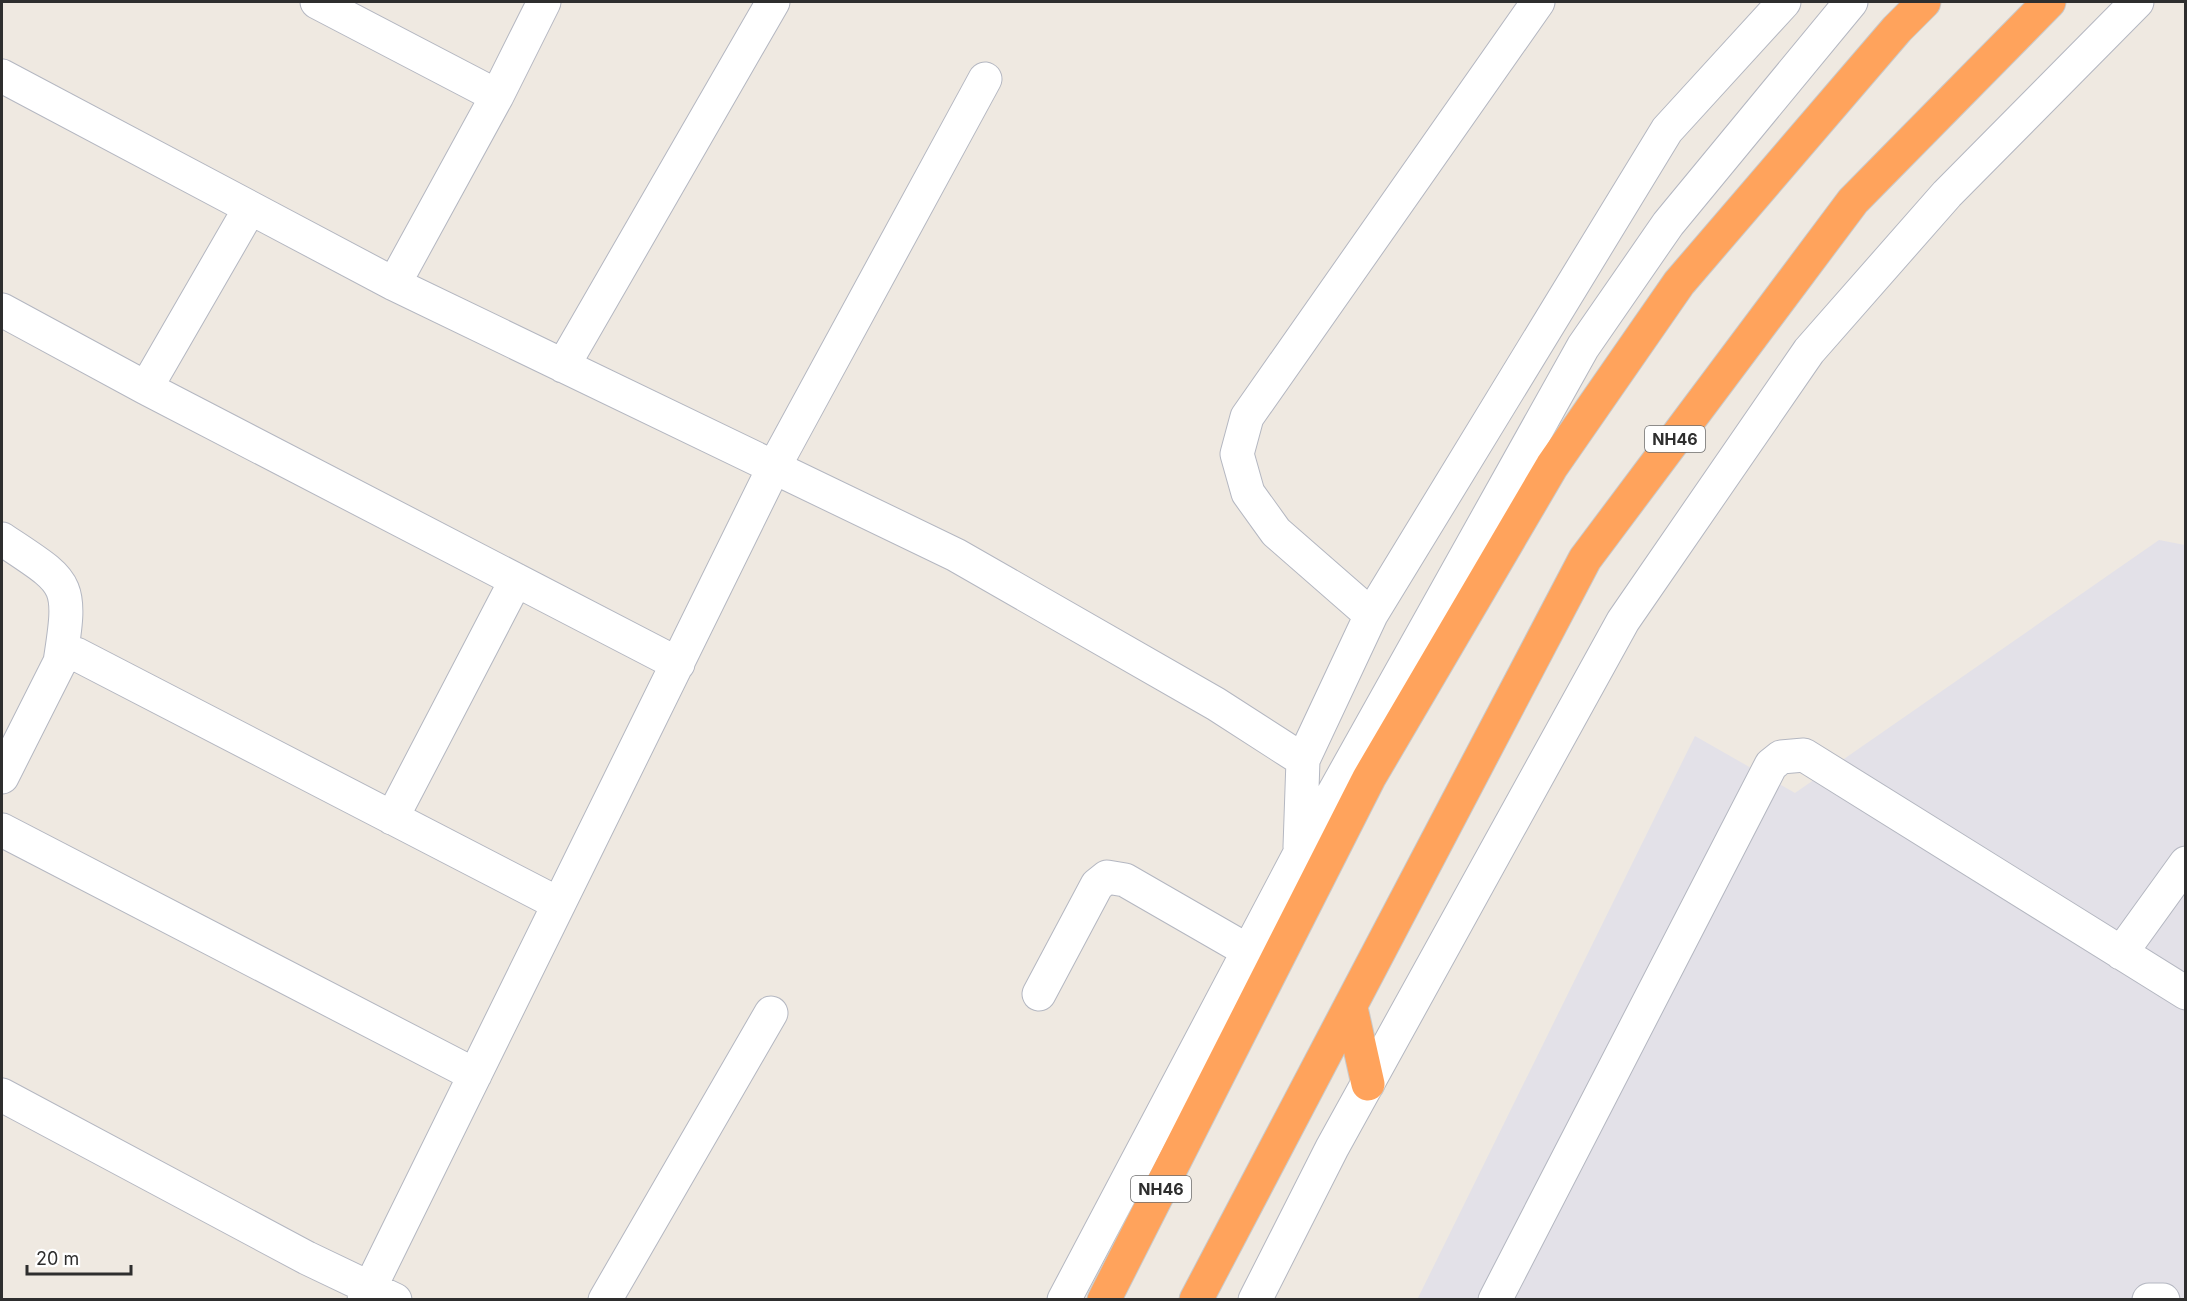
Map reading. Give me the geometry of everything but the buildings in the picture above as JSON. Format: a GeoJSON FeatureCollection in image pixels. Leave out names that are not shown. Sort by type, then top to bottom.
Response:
{"type":"FeatureCollection","features":[{"type":"Feature","properties":{"kind":"highway","name":"NH46"},"geometry":{"type":"LineString","coordinates":[[1104,1299],[1217,1078],[1264,955],[1309,897],[1369,778],[1552,466],[1679,283],[1897,29],[1924,2]]}},
{"type":"Feature","properties":{"kind":"highway","name":"NH46"},"geometry":{"type":"LineString","coordinates":[[1196,1299],[1585,559],[1853,201],[2049,2]]}},
{"type":"Feature","properties":{"kind":"highway"},"geometry":{"type":"LineString","coordinates":[[1351,1008],[1368,1084]]}},
{"type":"Feature","properties":{"kind":"street"},"geometry":{"type":"LineString","coordinates":[[317,2],[497,96]]}},
{"type":"Feature","properties":{"kind":"street"},"geometry":{"type":"LineString","coordinates":[[394,284],[497,96],[544,2]]}},
{"type":"Feature","properties":{"kind":"street"},"geometry":{"type":"LineString","coordinates":[[563,366],[773,2]]}},
{"type":"Feature","properties":{"kind":"street"},"geometry":{"type":"LineString","coordinates":[[1371,615],[1276,532],[1248,493],[1237,454],[1247,417],[1538,2]]}},
{"type":"Feature","properties":{"kind":"street"},"geometry":{"type":"LineString","coordinates":[[1299,855],[1304,760],[1371,615],[1668,130],[1784,2]]}},
{"type":"Feature","properties":{"kind":"street"},"geometry":{"type":"LineString","coordinates":[[1064,1299],[1217,1012],[1264,955],[1299,855],[1583,347],[1668,224],[1851,2]]}},
{"type":"Feature","properties":{"kind":"street"},"geometry":{"type":"LineString","coordinates":[[1255,1299],[1368,1084],[1623,621],[1809,351],[1947,194],[2138,2]]}},
{"type":"Feature","properties":{"kind":"street"},"geometry":{"type":"LineString","coordinates":[[2,76],[394,284],[957,555],[1216,704],[1304,760]]}},
{"type":"Feature","properties":{"kind":"street"},"geometry":{"type":"LineString","coordinates":[[2,1095],[376,1296],[475,1075],[774,467],[985,79]]}},
{"type":"Feature","properties":{"kind":"street"},"geometry":{"type":"LineString","coordinates":[[146,388],[250,208]]}},
{"type":"Feature","properties":{"kind":"street"},"geometry":{"type":"LineString","coordinates":[[2,310],[146,388],[678,664]]}},
{"type":"Feature","properties":{"kind":"street"},"geometry":{"type":"LineString","coordinates":[[2,539],[54,574],[66,596],[67,616],[60,662],[2,777]]}},
{"type":"Feature","properties":{"kind":"street"},"geometry":{"type":"LineString","coordinates":[[392,818],[516,580]]}},
{"type":"Feature","properties":{"kind":"street"},"geometry":{"type":"LineString","coordinates":[[60,662],[76,654],[559,904]]}},
{"type":"Feature","properties":{"kind":"street"},"geometry":{"type":"LineString","coordinates":[[1495,1299],[1771,765],[1781,757],[1804,755],[2186,993]]}},
{"type":"Feature","properties":{"kind":"street"},"geometry":{"type":"LineString","coordinates":[[2,830],[475,1075]]}},
{"type":"Feature","properties":{"kind":"street"},"geometry":{"type":"LineString","coordinates":[[2121,953],[2186,863]]}},
{"type":"Feature","properties":{"kind":"street"},"geometry":{"type":"LineString","coordinates":[[1039,994],[1097,885],[1107,878],[1125,880],[1264,955]]}},
{"type":"Feature","properties":{"kind":"street"},"geometry":{"type":"LineString","coordinates":[[605,1299],[771,1013]]}},
{"type":"Feature","properties":{"kind":"street"},"geometry":{"type":"LineString","coordinates":[[2149,1299],[2163,1299]]}},
{"type":"Feature","properties":{"kind":"shaded area"},"geometry":{"type":"Polygon","coordinates":[[[2159,540],[2185,545],[2185,1299],[1417,1300],[1695,736],[1795,793],[2159,540]]]}}]}
